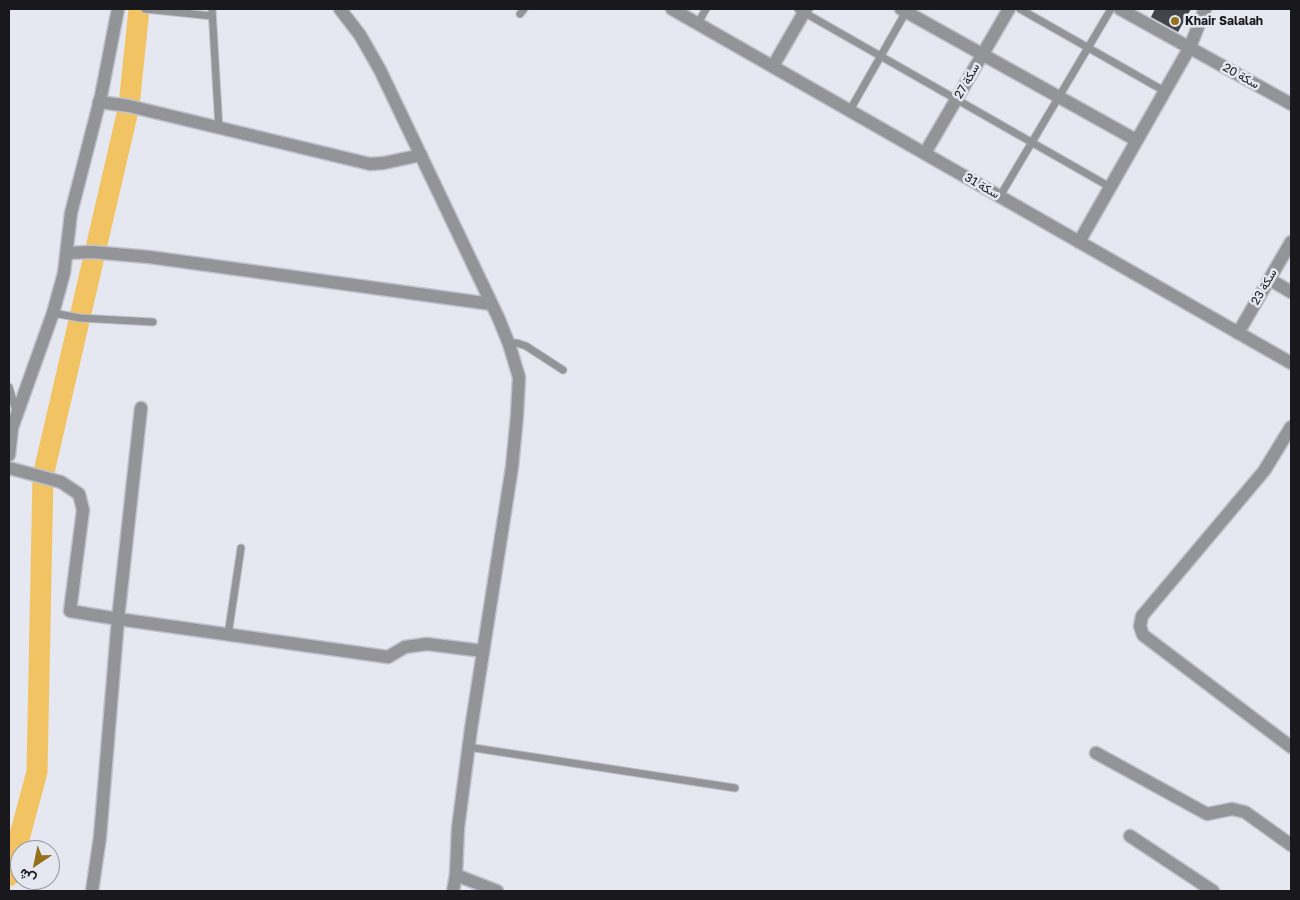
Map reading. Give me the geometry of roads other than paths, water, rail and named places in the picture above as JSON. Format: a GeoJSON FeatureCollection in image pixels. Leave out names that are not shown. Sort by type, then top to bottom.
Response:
{"type":"FeatureCollection","features":[{"type":"Feature","properties":{"kind":"street"},"geometry":{"type":"LineString","coordinates":[[9,455],[12,428],[53,314],[64,274],[73,205],[112,48],[118,9]]}},
{"type":"Feature","properties":{"kind":"street"},"geometry":{"type":"LineString","coordinates":[[340,9],[360,35],[380,70],[491,304],[509,344],[519,377],[512,466],[468,747],[458,828],[456,875],[453,891]]}},
{"type":"Feature","properties":{"kind":"street","name":"سكة 31"},"geometry":{"type":"LineString","coordinates":[[672,9],[1291,363]]}},
{"type":"Feature","properties":{"kind":"street","name":"سكة 27"},"geometry":{"type":"LineString","coordinates":[[924,153],[1009,9]]}},
{"type":"Feature","properties":{"kind":"street","name":"سكة 20"},"geometry":{"type":"LineString","coordinates":[[1120,9],[1291,104]]}},
{"type":"Feature","properties":{"kind":"street"},"geometry":{"type":"LineString","coordinates":[[773,66],[803,10]]}},
{"type":"Feature","properties":{"kind":"street"},"geometry":{"type":"LineString","coordinates":[[905,10],[1136,140]]}},
{"type":"Feature","properties":{"kind":"street"},"geometry":{"type":"LineString","coordinates":[[1079,242],[1136,140],[1166,92],[1190,47],[1205,11]]}},
{"type":"Feature","properties":{"kind":"street"},"geometry":{"type":"LineString","coordinates":[[99,102],[129,106],[370,164],[420,155]]}},
{"type":"Feature","properties":{"kind":"street","name":"سكة 23"},"geometry":{"type":"LineString","coordinates":[[1238,332],[1291,242]]}},
{"type":"Feature","properties":{"kind":"street"},"geometry":{"type":"LineString","coordinates":[[67,253],[92,252],[149,257],[491,304]]}},
{"type":"Feature","properties":{"kind":"street"},"geometry":{"type":"LineString","coordinates":[[1269,279],[1291,292]]}},
{"type":"Feature","properties":{"kind":"street"},"geometry":{"type":"LineString","coordinates":[[92,891],[100,837],[118,619],[141,408]]}},
{"type":"Feature","properties":{"kind":"street"},"geometry":{"type":"LineString","coordinates":[[1291,427],[1264,471],[1142,616],[1140,626],[1143,635],[1291,747]]}},
{"type":"Feature","properties":{"kind":"street"},"geometry":{"type":"LineString","coordinates":[[9,468],[61,482],[79,494],[83,510],[70,610],[118,619],[388,657],[405,648],[427,644],[483,651]]}},
{"type":"Feature","properties":{"kind":"street"},"geometry":{"type":"LineString","coordinates":[[1096,753],[1207,814],[1232,809],[1245,812],[1291,845]]}},
{"type":"Feature","properties":{"kind":"street"},"geometry":{"type":"LineString","coordinates":[[1130,836],[1213,891]]}},
{"type":"Feature","properties":{"kind":"street"},"geometry":{"type":"LineString","coordinates":[[456,875],[497,891]]}},
{"type":"Feature","properties":{"kind":"lane"},"geometry":{"type":"LineString","coordinates":[[145,9],[212,12],[220,129]]}},
{"type":"Feature","properties":{"kind":"lane"},"geometry":{"type":"LineString","coordinates":[[698,23],[706,9]]}},
{"type":"Feature","properties":{"kind":"lane"},"geometry":{"type":"LineString","coordinates":[[1020,9],[1166,92]]}},
{"type":"Feature","properties":{"kind":"lane"},"geometry":{"type":"LineString","coordinates":[[1000,196],[1111,9]]}},
{"type":"Feature","properties":{"kind":"lane"},"geometry":{"type":"LineString","coordinates":[[803,10],[1110,187]]}},
{"type":"Feature","properties":{"kind":"lane"},"geometry":{"type":"LineString","coordinates":[[850,110],[882,56],[905,10]]}},
{"type":"Feature","properties":{"kind":"lane"},"geometry":{"type":"LineString","coordinates":[[53,314],[80,318],[153,322]]}},
{"type":"Feature","properties":{"kind":"lane"},"geometry":{"type":"LineString","coordinates":[[509,344],[517,343],[526,346],[563,370]]}},
{"type":"Feature","properties":{"kind":"lane"},"geometry":{"type":"LineString","coordinates":[[9,387],[17,413]]}},
{"type":"Feature","properties":{"kind":"lane"},"geometry":{"type":"LineString","coordinates":[[228,635],[241,548]]}},
{"type":"Feature","properties":{"kind":"lane"},"geometry":{"type":"LineString","coordinates":[[468,747],[735,788]]}},
{"type":"Feature","properties":{"kind":"waterway"},"geometry":{"type":"LineString","coordinates":[[9,876],[37,772],[43,476],[129,106],[139,9]]}},
{"type":"Feature","properties":{"kind":"place","name":"Khair Salalah"},"geometry":{"type":"Point","coordinates":[1175,21]}}]}
